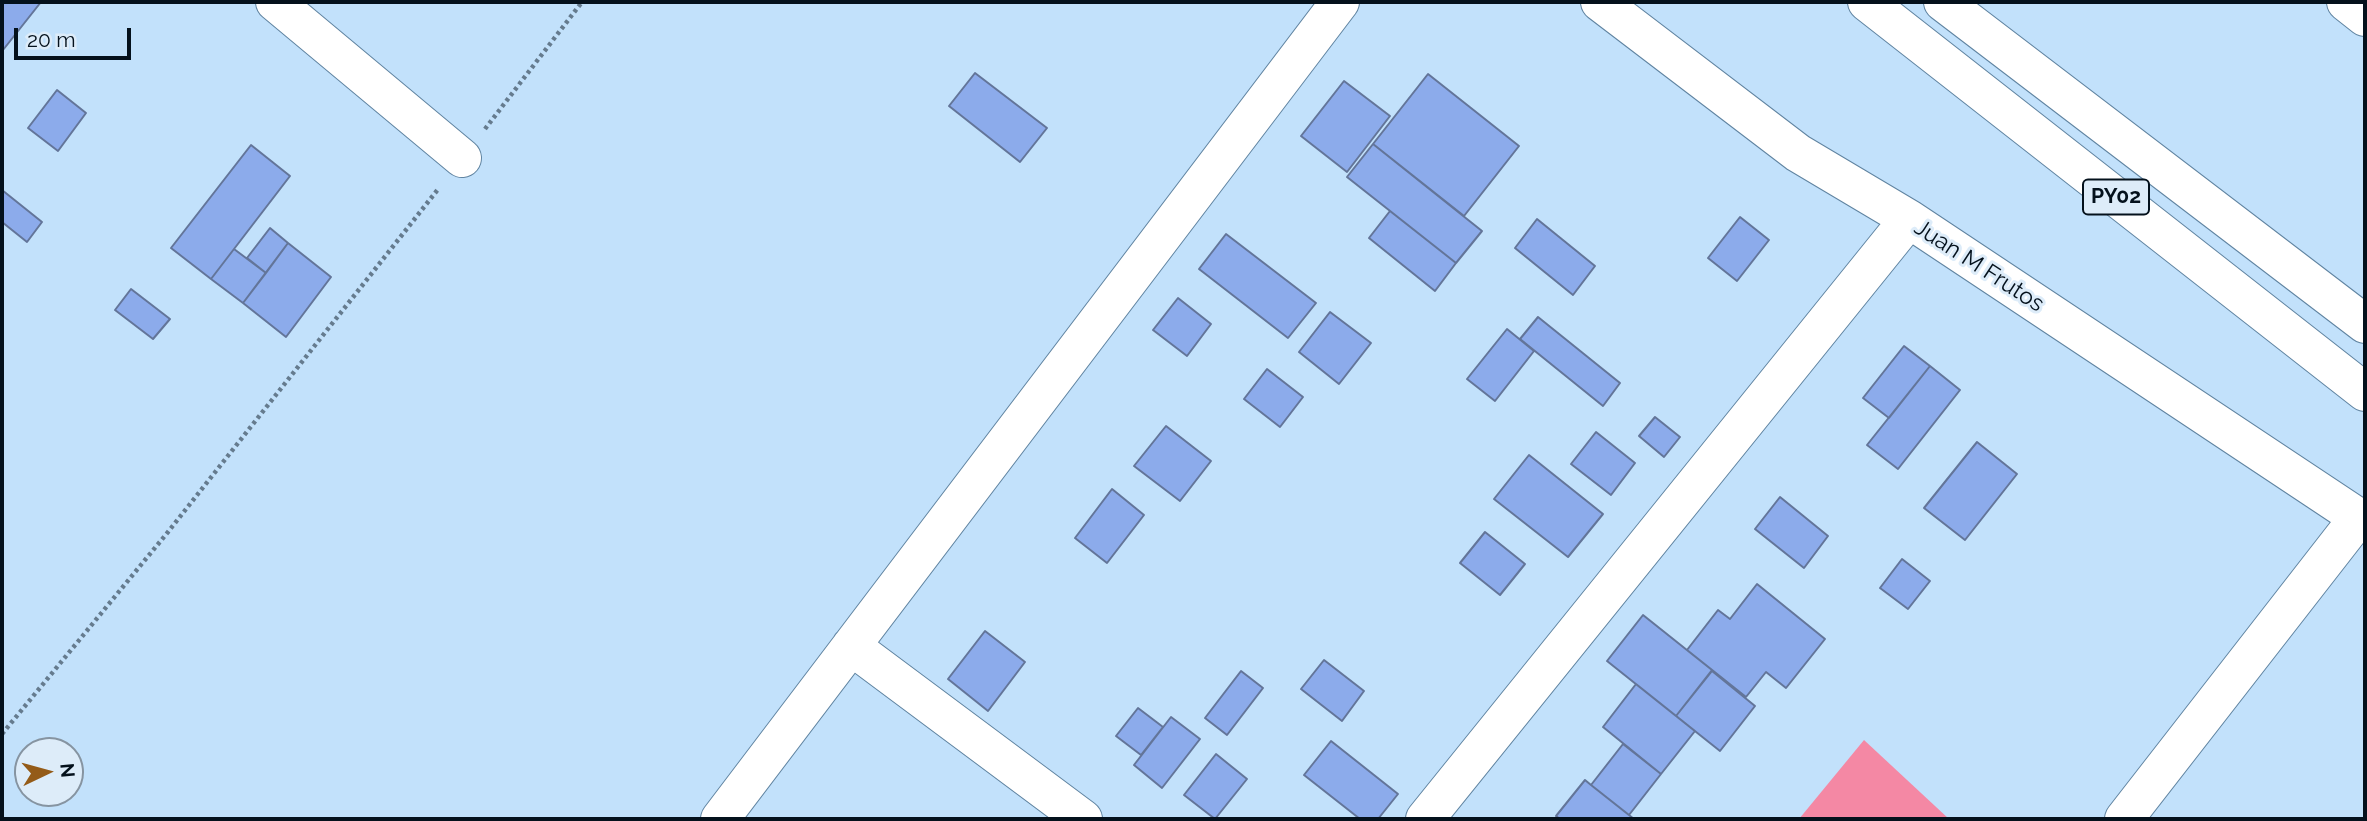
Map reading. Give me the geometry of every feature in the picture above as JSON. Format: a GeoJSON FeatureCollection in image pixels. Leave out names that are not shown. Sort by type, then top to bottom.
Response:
{"type":"FeatureCollection","features":[{"type":"Feature","properties":{"kind":"main road"},"geometry":{"type":"LineString","coordinates":[[275,2],[463,158]]}},
{"type":"Feature","properties":{"kind":"main road"},"geometry":{"type":"LineString","coordinates":[[720,819],[1340,2]]}},
{"type":"Feature","properties":{"kind":"main road","name":"Juan M Frutos"},"geometry":{"type":"LineString","coordinates":[[1600,2],[1798,153],[1909,219],[2362,519]]}},
{"type":"Feature","properties":{"kind":"main road","name":"PY02"},"geometry":{"type":"LineString","coordinates":[[1867,2],[2365,392]]}},
{"type":"Feature","properties":{"kind":"main road","name":"PY02"},"geometry":{"type":"LineString","coordinates":[[1943,2],[2365,324]]}},
{"type":"Feature","properties":{"kind":"main road"},"geometry":{"type":"LineString","coordinates":[[2346,2],[2365,17]]}},
{"type":"Feature","properties":{"kind":"main road"},"geometry":{"type":"LineString","coordinates":[[1425,819],[1909,219]]}},
{"type":"Feature","properties":{"kind":"main road"},"geometry":{"type":"LineString","coordinates":[[2123,819],[2362,519]]}},
{"type":"Feature","properties":{"kind":"main road"},"geometry":{"type":"LineString","coordinates":[[851,646],[1083,819]]}},
{"type":"Feature","properties":{"kind":"path"},"geometry":{"type":"LineString","coordinates":[[2,734],[152,552],[463,158],[582,2]]}},
{"type":"Feature","properties":{"kind":"shaded area"},"geometry":{"type":"Polygon","coordinates":[[[1864,740],[1949,819],[1799,819],[1864,740]]]}},
{"type":"Feature","properties":{"kind":"building"},"geometry":{"type":"Polygon","coordinates":[[[2,2],[41,2],[3,50],[2,50],[2,2]]]}},
{"type":"Feature","properties":{"kind":"building"},"geometry":{"type":"Polygon","coordinates":[[[975,73],[1047,128],[1020,162],[949,106],[975,73]]]}},
{"type":"Feature","properties":{"kind":"building"},"geometry":{"type":"Polygon","coordinates":[[[1428,74],[1519,146],[1464,216],[1373,144],[1428,74]]]}},
{"type":"Feature","properties":{"kind":"building"},"geometry":{"type":"Polygon","coordinates":[[[1344,81],[1390,116],[1347,172],[1301,136],[1344,81]]]}},
{"type":"Feature","properties":{"kind":"building"},"geometry":{"type":"Polygon","coordinates":[[[57,90],[86,113],[58,151],[28,128],[57,90]]]}},
{"type":"Feature","properties":{"kind":"building"},"geometry":{"type":"Polygon","coordinates":[[[1373,144],[1482,231],[1456,263],[1347,177],[1373,144]]]}},
{"type":"Feature","properties":{"kind":"building"},"geometry":{"type":"Polygon","coordinates":[[[251,145],[290,176],[211,279],[171,248],[251,145]]]}},
{"type":"Feature","properties":{"kind":"building"},"geometry":{"type":"Polygon","coordinates":[[[2,190],[42,222],[27,242],[2,222],[2,190]]]}},
{"type":"Feature","properties":{"kind":"building"},"geometry":{"type":"Polygon","coordinates":[[[1390,211],[1456,263],[1435,291],[1369,238],[1390,211]]]}},
{"type":"Feature","properties":{"kind":"building"},"geometry":{"type":"Polygon","coordinates":[[[1740,217],[1769,240],[1737,281],[1708,258],[1740,217]]]}},
{"type":"Feature","properties":{"kind":"building"},"geometry":{"type":"Polygon","coordinates":[[[1537,219],[1595,266],[1573,295],[1515,248],[1537,219]]]}},
{"type":"Feature","properties":{"kind":"building"},"geometry":{"type":"Polygon","coordinates":[[[270,228],[288,243],[266,273],[247,258],[270,228]]]}},
{"type":"Feature","properties":{"kind":"building"},"geometry":{"type":"Polygon","coordinates":[[[1226,234],[1316,303],[1288,338],[1199,269],[1226,234]]]}},
{"type":"Feature","properties":{"kind":"building"},"geometry":{"type":"Polygon","coordinates":[[[288,243],[331,277],[286,337],[243,303],[288,243]]]}},
{"type":"Feature","properties":{"kind":"building"},"geometry":{"type":"Polygon","coordinates":[[[234,249],[266,273],[243,303],[211,279],[234,249]]]}},
{"type":"Feature","properties":{"kind":"building"},"geometry":{"type":"Polygon","coordinates":[[[131,289],[170,319],[153,339],[115,310],[131,289]]]}},
{"type":"Feature","properties":{"kind":"building"},"geometry":{"type":"Polygon","coordinates":[[[1178,298],[1211,324],[1187,356],[1153,330],[1178,298]]]}},
{"type":"Feature","properties":{"kind":"building"},"geometry":{"type":"Polygon","coordinates":[[[1330,312],[1371,343],[1339,384],[1299,352],[1330,312]]]}},
{"type":"Feature","properties":{"kind":"building"},"geometry":{"type":"Polygon","coordinates":[[[1538,317],[1620,383],[1603,406],[1520,339],[1538,317]]]}},
{"type":"Feature","properties":{"kind":"building"},"geometry":{"type":"Polygon","coordinates":[[[1507,329],[1534,351],[1495,401],[1467,379],[1507,329]]]}},
{"type":"Feature","properties":{"kind":"building"},"geometry":{"type":"Polygon","coordinates":[[[1904,346],[1930,366],[1889,418],[1863,398],[1904,346]]]}},
{"type":"Feature","properties":{"kind":"building"},"geometry":{"type":"Polygon","coordinates":[[[1930,366],[1960,390],[1898,469],[1867,445],[1930,366]]]}},
{"type":"Feature","properties":{"kind":"building"},"geometry":{"type":"Polygon","coordinates":[[[1267,369],[1303,397],[1280,427],[1244,399],[1267,369]]]}},
{"type":"Feature","properties":{"kind":"building"},"geometry":{"type":"Polygon","coordinates":[[[1655,417],[1680,437],[1664,457],[1639,436],[1655,417]]]}},
{"type":"Feature","properties":{"kind":"building"},"geometry":{"type":"Polygon","coordinates":[[[1166,426],[1211,461],[1180,501],[1134,466],[1166,426]]]}},
{"type":"Feature","properties":{"kind":"building"},"geometry":{"type":"Polygon","coordinates":[[[1596,432],[1635,463],[1611,495],[1571,464],[1596,432]]]}},
{"type":"Feature","properties":{"kind":"building"},"geometry":{"type":"Polygon","coordinates":[[[1977,442],[2017,474],[1965,540],[1924,508],[1977,442]]]}},
{"type":"Feature","properties":{"kind":"building"},"geometry":{"type":"Polygon","coordinates":[[[1529,455],[1603,514],[1568,557],[1494,499],[1529,455]]]}},
{"type":"Feature","properties":{"kind":"building"},"geometry":{"type":"Polygon","coordinates":[[[1112,489],[1144,515],[1107,563],[1075,538],[1112,489]]]}},
{"type":"Feature","properties":{"kind":"building"},"geometry":{"type":"Polygon","coordinates":[[[1780,497],[1828,536],[1804,568],[1755,529],[1780,497]]]}},
{"type":"Feature","properties":{"kind":"building"},"geometry":{"type":"Polygon","coordinates":[[[1485,532],[1525,564],[1500,595],[1460,563],[1485,532]]]}},
{"type":"Feature","properties":{"kind":"building"},"geometry":{"type":"Polygon","coordinates":[[[1902,559],[1930,581],[1908,609],[1880,588],[1902,559]]]}},
{"type":"Feature","properties":{"kind":"building"},"geometry":{"type":"Polygon","coordinates":[[[1757,584],[1825,639],[1786,688],[1766,672],[1746,697],[1687,650],[1718,610],[1730,619],[1757,584]]]}},
{"type":"Feature","properties":{"kind":"building"},"geometry":{"type":"Polygon","coordinates":[[[1643,615],[1712,670],[1676,716],[1607,661],[1643,615]]]}},
{"type":"Feature","properties":{"kind":"building"},"geometry":{"type":"Polygon","coordinates":[[[985,631],[1025,662],[988,711],[948,679],[985,631]]]}},
{"type":"Feature","properties":{"kind":"building"},"geometry":{"type":"Polygon","coordinates":[[[1324,660],[1364,691],[1342,721],[1301,689],[1324,660]]]}},
{"type":"Feature","properties":{"kind":"building"},"geometry":{"type":"Polygon","coordinates":[[[1241,671],[1263,688],[1227,735],[1205,718],[1241,671]]]}},
{"type":"Feature","properties":{"kind":"building"},"geometry":{"type":"Polygon","coordinates":[[[1712,671],[1755,706],[1720,751],[1676,716],[1712,671]]]}},
{"type":"Feature","properties":{"kind":"building"},"geometry":{"type":"Polygon","coordinates":[[[1636,684],[1695,731],[1661,774],[1603,727],[1636,684]]]}},
{"type":"Feature","properties":{"kind":"building"},"geometry":{"type":"Polygon","coordinates":[[[1138,708],[1163,727],[1141,755],[1116,736],[1138,708]]]}},
{"type":"Feature","properties":{"kind":"building"},"geometry":{"type":"Polygon","coordinates":[[[1171,717],[1200,739],[1162,788],[1134,765],[1171,717]]]}},
{"type":"Feature","properties":{"kind":"building"},"geometry":{"type":"Polygon","coordinates":[[[1331,741],[1398,794],[1378,819],[1360,819],[1304,775],[1331,741]]]}},
{"type":"Feature","properties":{"kind":"building"},"geometry":{"type":"Polygon","coordinates":[[[1623,744],[1661,774],[1629,815],[1591,785],[1623,744]]]}},
{"type":"Feature","properties":{"kind":"building"},"geometry":{"type":"Polygon","coordinates":[[[1216,754],[1247,779],[1215,819],[1184,795],[1216,754]]]}},
{"type":"Feature","properties":{"kind":"building"},"geometry":{"type":"Polygon","coordinates":[[[1585,780],[1634,819],[1560,819],[1556,816],[1585,780]]]}}]}
